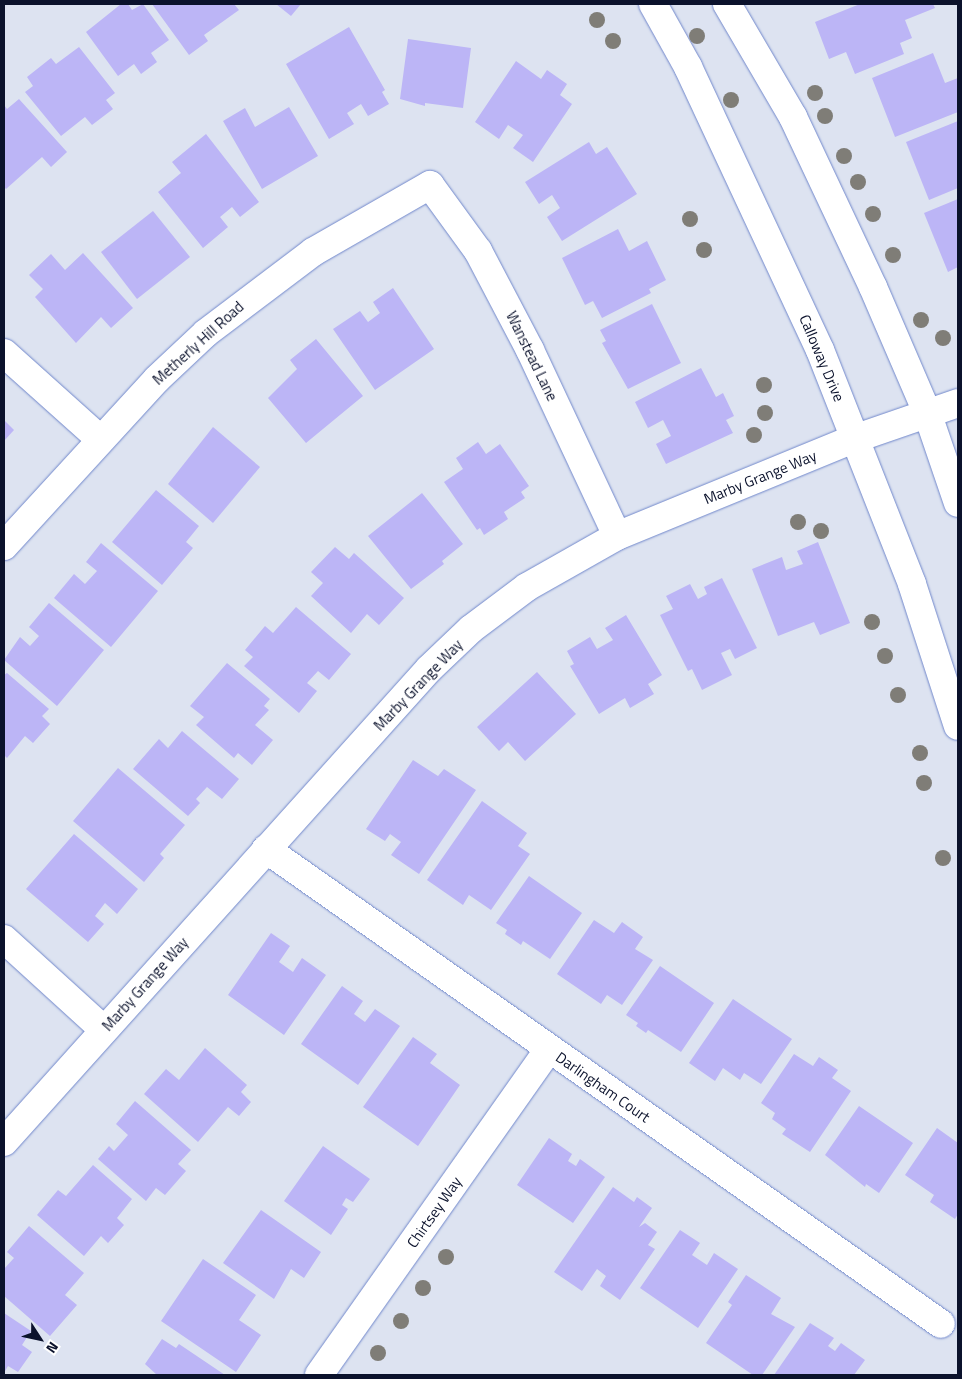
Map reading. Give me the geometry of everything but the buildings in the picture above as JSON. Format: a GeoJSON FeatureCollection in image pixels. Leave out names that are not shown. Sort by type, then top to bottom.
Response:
{"type":"FeatureCollection","features":[{"type":"Feature","properties":{"kind":"street","name":"Calloway Drive"},"geometry":{"type":"LineString","coordinates":[[653,4],[688,67],[816,341],[912,584],[958,726]]}},
{"type":"Feature","properties":{"kind":"street"},"geometry":{"type":"LineString","coordinates":[[728,4],[794,117],[928,416],[958,503]]}},
{"type":"Feature","properties":{"kind":"street","name":"Metherly Hill Road"},"geometry":{"type":"LineString","coordinates":[[4,546],[100,439],[178,360],[258,291],[321,247],[430,185]]}},
{"type":"Feature","properties":{"kind":"street","name":"Wanstead Lane"},"geometry":{"type":"LineString","coordinates":[[430,185],[478,251],[530,350],[618,536]]}},
{"type":"Feature","properties":{"kind":"street"},"geometry":{"type":"LineString","coordinates":[[4,353],[100,439]]}},
{"type":"Feature","properties":{"kind":"street","name":"Marby Grange Way"},"geometry":{"type":"LineString","coordinates":[[4,1142],[429,669],[471,629],[527,587],[618,536],[854,440],[928,416],[958,403]]}},
{"type":"Feature","properties":{"kind":"street","name":"Darlingham Court"},"geometry":{"type":"LineString","coordinates":[[266,849],[941,1324]]}},
{"type":"Feature","properties":{"kind":"street"},"geometry":{"type":"LineString","coordinates":[[4,940],[104,1030]]}},
{"type":"Feature","properties":{"kind":"street","name":"Chirtsey Way"},"geometry":{"type":"LineString","coordinates":[[319,1375],[549,1049]]}}]}
